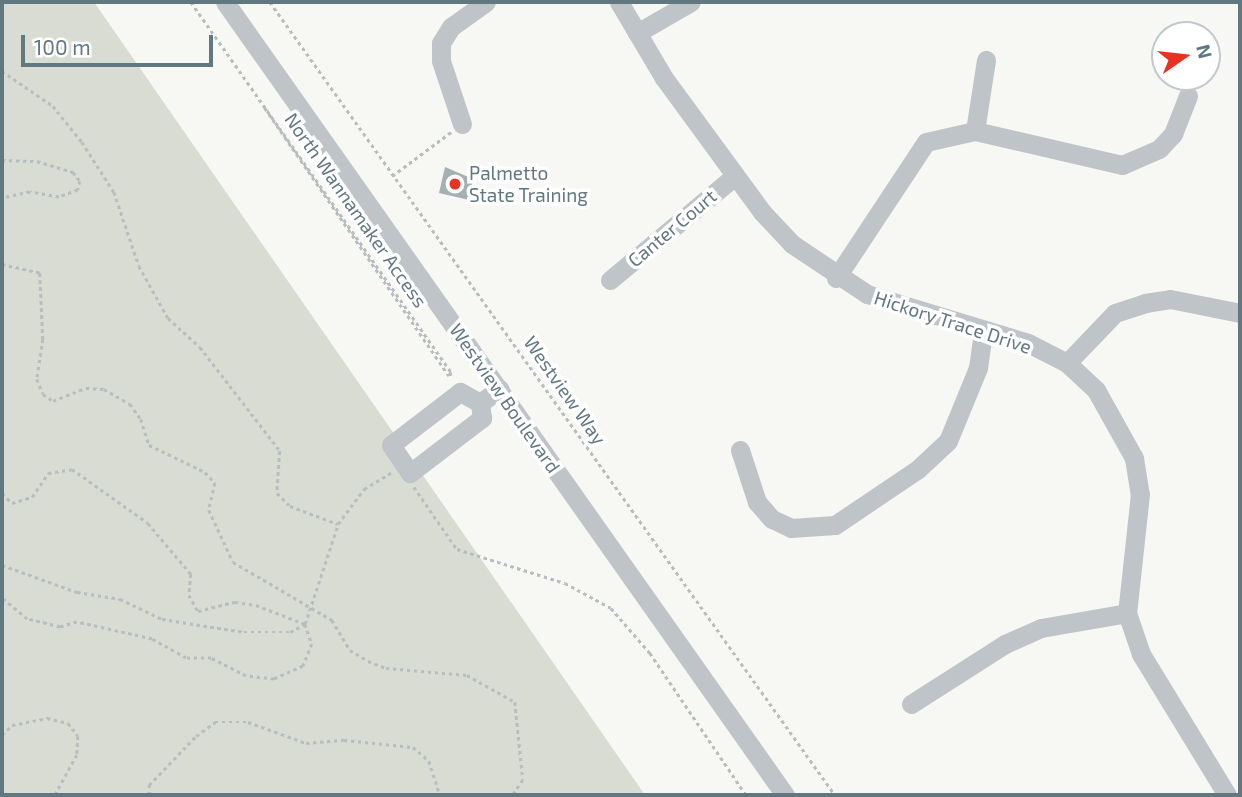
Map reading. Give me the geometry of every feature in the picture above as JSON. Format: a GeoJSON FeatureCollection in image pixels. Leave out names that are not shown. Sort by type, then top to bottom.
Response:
{"type":"FeatureCollection","features":[{"type":"Feature","properties":{"kind":"street","name":"Westview Boulevard"},"geometry":{"type":"LineString","coordinates":[[225,2],[785,795]]}},
{"type":"Feature","properties":{"kind":"street"},"geometry":{"type":"LineString","coordinates":[[462,124],[441,61],[442,43],[451,27],[486,2]]}},
{"type":"Feature","properties":{"kind":"street","name":"Hickory Trace Drive"},"geometry":{"type":"LineString","coordinates":[[619,2],[637,33],[735,176],[792,244],[836,278],[895,306],[1027,343],[1067,363],[1110,408],[1134,457],[1140,494],[1127,613],[1141,654],[1227,795]]}},
{"type":"Feature","properties":{"kind":"street"},"geometry":{"type":"LineString","coordinates":[[637,33],[691,2]]}},
{"type":"Feature","properties":{"kind":"street"},"geometry":{"type":"LineString","coordinates":[[975,131],[986,60]]}},
{"type":"Feature","properties":{"kind":"street"},"geometry":{"type":"LineString","coordinates":[[836,278],[915,152],[949,133],[975,131],[1122,165],[1159,149],[1173,134],[1188,96]]}},
{"type":"Feature","properties":{"kind":"street","name":"Canter Court"},"geometry":{"type":"LineString","coordinates":[[610,280],[735,176]]}},
{"type":"Feature","properties":{"kind":"street"},"geometry":{"type":"LineString","coordinates":[[1067,363],[1115,313],[1145,303],[1170,299],[1240,313]]}},
{"type":"Feature","properties":{"kind":"street"},"geometry":{"type":"LineString","coordinates":[[740,450],[757,502],[772,519],[791,528],[835,524],[918,469],[948,440],[978,368],[983,331]]}},
{"type":"Feature","properties":{"kind":"street"},"geometry":{"type":"LineString","coordinates":[[453,384],[480,403],[482,418],[410,473],[399,461],[391,445],[453,384]]}},
{"type":"Feature","properties":{"kind":"street"},"geometry":{"type":"LineString","coordinates":[[480,403],[499,389]]}},
{"type":"Feature","properties":{"kind":"street"},"geometry":{"type":"LineString","coordinates":[[911,704],[1005,644],[1041,628],[1127,613]]}},
{"type":"Feature","properties":{"kind":"path"},"geometry":{"type":"LineString","coordinates":[[191,2],[453,384]]}},
{"type":"Feature","properties":{"kind":"path","name":"Westview Way"},"geometry":{"type":"LineString","coordinates":[[270,2],[835,795]]}},
{"type":"Feature","properties":{"kind":"path"},"geometry":{"type":"LineString","coordinates":[[2,71],[53,106],[82,142],[114,192],[139,266],[168,318],[200,347],[280,451],[277,493],[290,506],[338,524]]}},
{"type":"Feature","properties":{"kind":"path"},"geometry":{"type":"LineString","coordinates":[[392,176],[462,124]]}},
{"type":"Feature","properties":{"kind":"path"},"geometry":{"type":"LineString","coordinates":[[2,160],[37,161],[73,172],[80,181],[78,190],[59,197],[30,192],[2,198]]}},
{"type":"Feature","properties":{"kind":"path"},"geometry":{"type":"LineString","coordinates":[[2,264],[40,273],[43,340],[37,379],[43,394],[53,401],[86,388],[104,390],[130,404],[149,445],[215,483],[209,510],[233,562],[332,620],[350,650],[368,661],[386,668],[467,675],[515,702],[523,780],[513,795]]}},
{"type":"Feature","properties":{"kind":"path"},"geometry":{"type":"LineString","coordinates":[[2,598],[27,619],[61,627],[77,622],[152,639],[186,658],[211,658],[246,676],[274,679],[303,666],[312,644],[305,624],[338,524],[364,489],[399,461],[457,549],[565,583],[611,608],[650,653],[746,795]]}},
{"type":"Feature","properties":{"kind":"path"},"geometry":{"type":"LineString","coordinates":[[2,493],[12,503],[32,497],[48,473],[72,469],[148,523],[191,574],[189,595],[198,611],[235,602],[256,605],[305,624]]}},
{"type":"Feature","properties":{"kind":"path"},"geometry":{"type":"LineString","coordinates":[[2,565],[77,592],[120,600],[162,619],[244,632],[290,632],[305,624]]}},
{"type":"Feature","properties":{"kind":"path"},"geometry":{"type":"LineString","coordinates":[[2,735],[12,725],[39,719],[68,723],[78,736],[77,755],[55,795]]}},
{"type":"Feature","properties":{"kind":"path"},"geometry":{"type":"LineString","coordinates":[[149,795],[149,785],[196,736],[215,722],[237,722],[306,743],[344,740],[413,747],[429,761],[440,795]]}},
{"type":"Feature","properties":{"kind":"shaded area"},"geometry":{"type":"Polygon","coordinates":[[[2,2],[94,2],[645,795],[2,795],[2,2]]]}},
{"type":"Feature","properties":{"kind":"building"},"geometry":{"type":"Polygon","coordinates":[[[445,167],[473,179],[469,200],[439,193],[445,167]]]}},
{"type":"Feature","properties":{"kind":"place","name":"Palmetto State Training"},"geometry":{"type":"Point","coordinates":[455,184]}}]}
